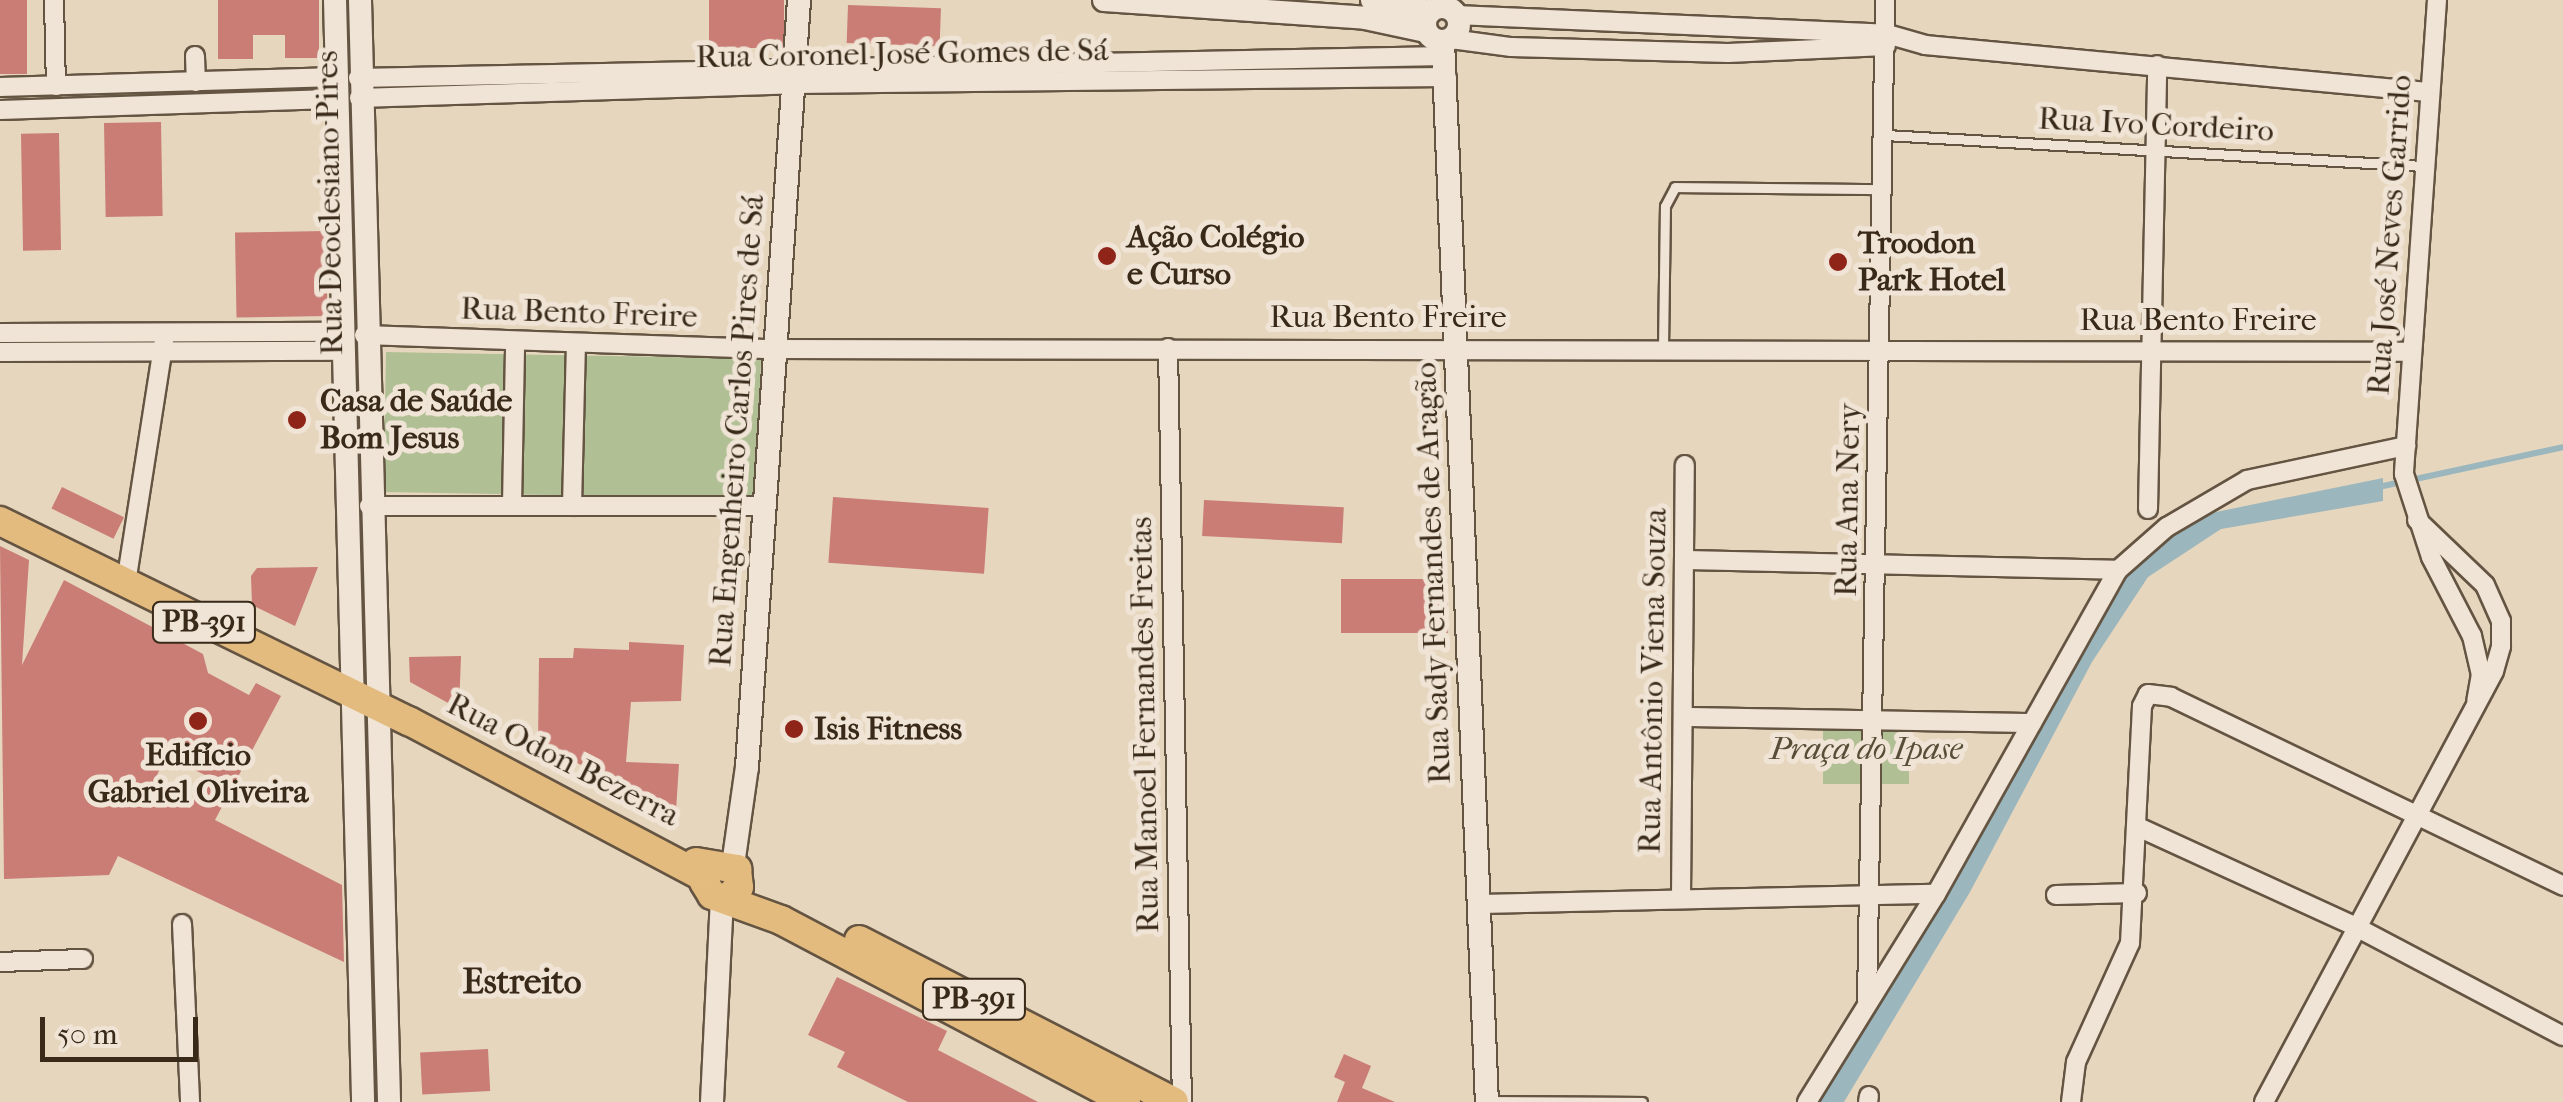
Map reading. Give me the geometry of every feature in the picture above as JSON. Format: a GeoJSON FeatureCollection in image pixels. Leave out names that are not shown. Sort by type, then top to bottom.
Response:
{"type":"FeatureCollection","features":[{"type":"Feature","properties":{"kind":"main road","name":"PB-391"},"geometry":{"type":"LineString","coordinates":[[0,521],[365,700]]}},
{"type":"Feature","properties":{"kind":"main road","name":"Rua Odon Bezerra"},"geometry":{"type":"LineString","coordinates":[[365,700],[718,878]]}},
{"type":"Feature","properties":{"kind":"main road","name":"PB-391"},"geometry":{"type":"LineString","coordinates":[[718,878],[1126,1102]]}},
{"type":"Feature","properties":{"kind":"main road","name":"PB-391"},"geometry":{"type":"LineString","coordinates":[[718,878],[1174,1102]]}},
{"type":"Feature","properties":{"kind":"street"},"geometry":{"type":"LineString","coordinates":[[54,0],[56,86]]}},
{"type":"Feature","properties":{"kind":"street","name":"Rua Deoclesiano Pires"},"geometry":{"type":"LineString","coordinates":[[335,0],[348,88],[351,339],[365,700]]}},
{"type":"Feature","properties":{"kind":"street","name":"Rua Deoclesiano Pires"},"geometry":{"type":"LineString","coordinates":[[348,88],[360,0]]}},
{"type":"Feature","properties":{"kind":"street","name":"Rua Engenheiro Carlos Pires de Sá"},"geometry":{"type":"LineString","coordinates":[[712,1102],[718,878],[743,816],[772,349],[799,0]]}},
{"type":"Feature","properties":{"kind":"street"},"geometry":{"type":"LineString","coordinates":[[1104,0],[1215,4],[1365,18],[1511,47],[1728,53],[1887,40]]}},
{"type":"Feature","properties":{"kind":"street"},"geometry":{"type":"LineString","coordinates":[[1372,0],[1442,31],[1887,40],[2428,92]]}},
{"type":"Feature","properties":{"kind":"street","name":"Rua Ana Nery"},"geometry":{"type":"LineString","coordinates":[[1866,1001],[1878,562],[1886,0]]}},
{"type":"Feature","properties":{"kind":"street","name":"Rua José Neves Garrido"},"geometry":{"type":"LineString","coordinates":[[2437,0],[2404,474],[2408,499],[2472,636],[2481,674],[2476,701]]}},
{"type":"Feature","properties":{"kind":"street","name":"Rua Coronel José Gomes de Sá"},"geometry":{"type":"LineString","coordinates":[[0,110],[348,88],[795,74],[1442,31]]}},
{"type":"Feature","properties":{"kind":"street","name":"Rua Sady Fernandes de Aragão"},"geometry":{"type":"LineString","coordinates":[[1442,31],[1488,1102]]}},
{"type":"Feature","properties":{"kind":"street"},"geometry":{"type":"LineString","coordinates":[[195,56],[196,82]]}},
{"type":"Feature","properties":{"kind":"street"},"geometry":{"type":"LineString","coordinates":[[2148,509],[2156,65]]}},
{"type":"Feature","properties":{"kind":"street","name":"Rua Coronel José Gomes de Sá"},"geometry":{"type":"LineString","coordinates":[[0,87],[196,82],[348,88]]}},
{"type":"Feature","properties":{"kind":"street"},"geometry":{"type":"LineString","coordinates":[[0,333],[164,342]]}},
{"type":"Feature","properties":{"kind":"street","name":"Rua Deoclesiano Pires"},"geometry":{"type":"LineString","coordinates":[[351,339],[369,506],[365,700]]}},
{"type":"Feature","properties":{"kind":"street","name":"Rua Bento Freire"},"geometry":{"type":"LineString","coordinates":[[164,342],[351,339],[772,349],[1456,346],[2412,352]]}},
{"type":"Feature","properties":{"kind":"street"},"geometry":{"type":"LineString","coordinates":[[0,352],[164,342]]}},
{"type":"Feature","properties":{"kind":"street"},"geometry":{"type":"LineString","coordinates":[[126,583],[164,342]]}},
{"type":"Feature","properties":{"kind":"street"},"geometry":{"type":"LineString","coordinates":[[512,505],[516,344]]}},
{"type":"Feature","properties":{"kind":"street"},"geometry":{"type":"LineString","coordinates":[[572,506],[576,344]]}},
{"type":"Feature","properties":{"kind":"street","name":"Rua Manoel Fernandes Freitas"},"geometry":{"type":"LineString","coordinates":[[1168,348],[1182,1102]]}},
{"type":"Feature","properties":{"kind":"street"},"geometry":{"type":"LineString","coordinates":[[1807,1102],[1866,1001],[1936,894],[2118,570],[2167,527],[2247,480],[2406,446]]}},
{"type":"Feature","properties":{"kind":"street","name":"Rua Antônio Viena Souza"},"geometry":{"type":"LineString","coordinates":[[1681,898],[1685,465]]}},
{"type":"Feature","properties":{"kind":"street"},"geometry":{"type":"LineString","coordinates":[[369,506],[762,506]]}},
{"type":"Feature","properties":{"kind":"street"},"geometry":{"type":"LineString","coordinates":[[2264,1102],[2494,671],[2501,621],[2485,585],[2417,520]]}},
{"type":"Feature","properties":{"kind":"street"},"geometry":{"type":"LineString","coordinates":[[1684,560],[2118,570]]}},
{"type":"Feature","properties":{"kind":"street"},"geometry":{"type":"LineString","coordinates":[[2072,1102],[2080,1050],[2126,960],[2137,893],[2142,706],[2155,693],[2563,886]]}},
{"type":"Feature","properties":{"kind":"street"},"geometry":{"type":"LineString","coordinates":[[365,700],[382,874],[389,1102]]}},
{"type":"Feature","properties":{"kind":"street"},"geometry":{"type":"LineString","coordinates":[[364,1102],[358,875],[365,700]]}},
{"type":"Feature","properties":{"kind":"street"},"geometry":{"type":"LineString","coordinates":[[1684,718],[2032,723]]}},
{"type":"Feature","properties":{"kind":"street"},"geometry":{"type":"LineString","coordinates":[[2138,827],[2356,927],[2563,1036]]}},
{"type":"Feature","properties":{"kind":"street"},"geometry":{"type":"LineString","coordinates":[[358,875],[382,874]]}},
{"type":"Feature","properties":{"kind":"street"},"geometry":{"type":"LineString","coordinates":[[2056,895],[2137,893]]}},
{"type":"Feature","properties":{"kind":"street"},"geometry":{"type":"LineString","coordinates":[[1479,904],[1936,894]]}},
{"type":"Feature","properties":{"kind":"street"},"geometry":{"type":"LineString","coordinates":[[182,924],[190,1102]]}},
{"type":"Feature","properties":{"kind":"street"},"geometry":{"type":"LineString","coordinates":[[0,962],[84,958]]}},
{"type":"Feature","properties":{"kind":"lane","name":"Rua Ivo Cordeiro"},"geometry":{"type":"LineString","coordinates":[[1886,134],[2423,166]]}},
{"type":"Feature","properties":{"kind":"lane"},"geometry":{"type":"LineString","coordinates":[[1663,348],[1665,206],[1676,187],[1885,189]]}},
{"type":"Feature","properties":{"kind":"lane"},"geometry":{"type":"LineString","coordinates":[[1488,1102],[1642,1102]]}},
{"type":"Feature","properties":{"kind":"green space"},"geometry":{"type":"Polygon","coordinates":[[[386,352],[761,359],[758,499],[384,492],[386,352]]]}},
{"type":"Feature","properties":{"kind":"green space","name":"Praça do Ipase"},"geometry":{"type":"Polygon","coordinates":[[[1823,714],[1909,714],[1909,784],[1823,784],[1823,714]]]}},
{"type":"Feature","properties":{"kind":"water"},"geometry":{"type":"Polygon","coordinates":[[[2383,478],[2383,501],[2221,529],[2148,577],[2092,662],[1970,892],[1844,1102],[1814,1102],[2123,581],[2168,532],[2216,512],[2383,478]]]}},
{"type":"Feature","properties":{"kind":"building"},"geometry":{"type":"Polygon","coordinates":[[[0,0],[27,0],[27,74],[0,74],[0,0]]]}},
{"type":"Feature","properties":{"kind":"building"},"geometry":{"type":"Polygon","coordinates":[[[218,0],[319,0],[319,58],[285,58],[285,35],[253,35],[253,59],[218,59],[218,0]]]}},
{"type":"Feature","properties":{"kind":"building"},"geometry":{"type":"Polygon","coordinates":[[[709,0],[784,0],[784,48],[709,48],[709,0]]]}},
{"type":"Feature","properties":{"kind":"building"},"geometry":{"type":"Polygon","coordinates":[[[848,5],[941,8],[940,46],[847,43],[848,5]]]}},
{"type":"Feature","properties":{"kind":"building"},"geometry":{"type":"Polygon","coordinates":[[[161,122],[163,216],[106,217],[104,123],[161,122]]]}},
{"type":"Feature","properties":{"kind":"building"},"geometry":{"type":"Polygon","coordinates":[[[59,133],[61,250],[23,251],[21,134],[59,133]]]}},
{"type":"Feature","properties":{"kind":"building"},"geometry":{"type":"Polygon","coordinates":[[[326,231],[327,316],[236,318],[235,233],[326,231]]]}},
{"type":"Feature","properties":{"kind":"building"},"geometry":{"type":"Polygon","coordinates":[[[62,487],[124,517],[113,539],[51,509],[62,487]]]}},
{"type":"Feature","properties":{"kind":"building"},"geometry":{"type":"Polygon","coordinates":[[[833,497],[989,508],[984,574],[828,563],[833,497]]]}},
{"type":"Feature","properties":{"kind":"building"},"geometry":{"type":"Polygon","coordinates":[[[1204,500],[1344,507],[1342,543],[1202,536],[1204,500]]]}},
{"type":"Feature","properties":{"kind":"building"},"geometry":{"type":"Polygon","coordinates":[[[0,546],[29,560],[22,665],[64,580],[203,654],[208,673],[249,695],[256,683],[281,696],[215,820],[342,885],[344,962],[118,856],[109,875],[4,879],[0,546]],[[166,756],[151,788],[190,808],[207,776],[166,756]]]}},
{"type":"Feature","properties":{"kind":"building"},"geometry":{"type":"Polygon","coordinates":[[[318,567],[295,626],[252,605],[251,576],[257,568],[318,567]]]}},
{"type":"Feature","properties":{"kind":"building"},"geometry":{"type":"Polygon","coordinates":[[[1341,579],[1448,579],[1448,633],[1341,633],[1341,579]]]}},
{"type":"Feature","properties":{"kind":"building"},"geometry":{"type":"Polygon","coordinates":[[[629,642],[684,645],[681,701],[631,702],[626,762],[679,764],[676,811],[538,744],[539,658],[573,658],[574,648],[629,650],[629,642]]]}},
{"type":"Feature","properties":{"kind":"building"},"geometry":{"type":"Polygon","coordinates":[[[461,656],[459,709],[410,682],[409,657],[461,656]]]}},
{"type":"Feature","properties":{"kind":"building"},"geometry":{"type":"Polygon","coordinates":[[[837,977],[947,1031],[938,1050],[1038,1102],[908,1102],[837,1067],[845,1052],[808,1035],[837,977]]]}},
{"type":"Feature","properties":{"kind":"building"},"geometry":{"type":"Polygon","coordinates":[[[488,1049],[490,1091],[422,1095],[420,1053],[488,1049]]]}},
{"type":"Feature","properties":{"kind":"building"},"geometry":{"type":"Polygon","coordinates":[[[1344,1054],[1371,1066],[1362,1088],[1395,1102],[1337,1102],[1345,1082],[1334,1077],[1344,1054]]]}},
{"type":"Feature","properties":{"kind":"waterway"},"geometry":{"type":"LineString","coordinates":[[2374,488],[2563,447]]}},
{"type":"Feature","properties":{"kind":"place","name":"Ação Colégio e Curso"},"geometry":{"type":"Point","coordinates":[1107,256]}},
{"type":"Feature","properties":{"kind":"place","name":"Troodon Park Hotel"},"geometry":{"type":"Point","coordinates":[1838,262]}},
{"type":"Feature","properties":{"kind":"place","name":"Casa de Saúde Bom Jesus"},"geometry":{"type":"Point","coordinates":[297,420]}},
{"type":"Feature","properties":{"kind":"place","name":"Edifício Gabriel Oliveira"},"geometry":{"type":"Point","coordinates":[198,721]}},
{"type":"Feature","properties":{"kind":"place","name":"Isis Fitness"},"geometry":{"type":"Point","coordinates":[794,729]}},
{"type":"Feature","properties":{"kind":"district","name":"Estreito"},"geometry":{"type":"Point","coordinates":[522,982]}}]}
